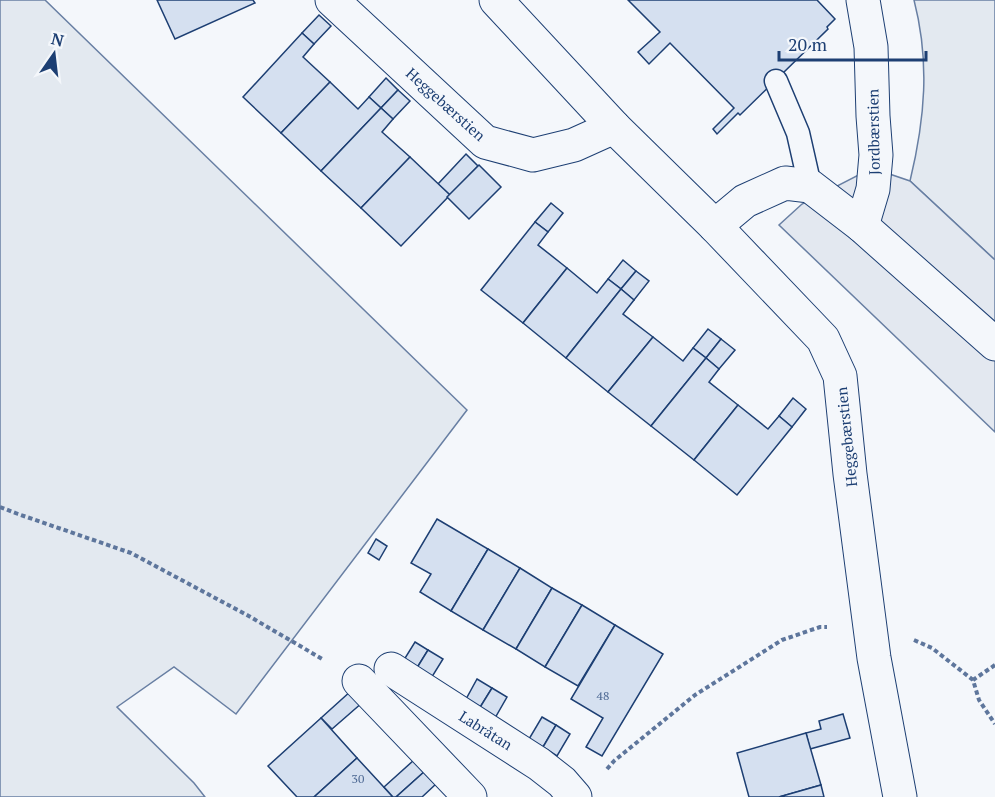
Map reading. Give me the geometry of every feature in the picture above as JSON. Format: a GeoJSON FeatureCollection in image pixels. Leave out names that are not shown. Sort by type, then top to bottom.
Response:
{"type":"FeatureCollection","features":[{"type":"Feature","properties":{"kind":"street","name":"Heggebærstien"},"geometry":{"type":"LineString","coordinates":[[332,0],[485,142],[533,155],[574,145],[614,127]]}},
{"type":"Feature","properties":{"kind":"street","name":"Heggebærstien"},"geometry":{"type":"LineString","coordinates":[[496,0],[614,127],[716,226],[823,339],[840,376],[850,474],[874,657],[900,797]]}},
{"type":"Feature","properties":{"kind":"street","name":"Jordbærstien"},"geometry":{"type":"LineString","coordinates":[[862,0],[871,47],[876,155],[873,189],[862,226]]}},
{"type":"Feature","properties":{"kind":"street"},"geometry":{"type":"LineString","coordinates":[[716,226],[746,201],[785,183],[810,186],[862,226],[995,344]]}},
{"type":"Feature","properties":{"kind":"street","name":"Labråtan"},"geometry":{"type":"LineString","coordinates":[[391,669],[539,764],[562,782],[575,797]]}},
{"type":"Feature","properties":{"kind":"street"},"geometry":{"type":"LineString","coordinates":[[359,681],[470,797]]}},
{"type":"Feature","properties":{"kind":"lane"},"geometry":{"type":"LineString","coordinates":[[776,81],[798,133],[810,186]]}},
{"type":"Feature","properties":{"kind":"path"},"geometry":{"type":"LineString","coordinates":[[0,507],[132,553],[248,615],[359,681]]}},
{"type":"Feature","properties":{"kind":"path"},"geometry":{"type":"LineString","coordinates":[[602,775],[614,761],[695,695],[782,640],[820,627],[870,626],[903,635],[932,648],[973,680],[979,700],[995,724]]}},
{"type":"Feature","properties":{"kind":"path"},"geometry":{"type":"LineString","coordinates":[[973,680],[995,665]]}},
{"type":"Feature","properties":{"kind":"shaded area"},"geometry":{"type":"Polygon","coordinates":[[[0,0],[45,0],[467,410],[236,714],[174,667],[117,707],[194,783],[205,797],[0,797],[0,0]]]}},
{"type":"Feature","properties":{"kind":"shaded area"},"geometry":{"type":"Polygon","coordinates":[[[914,0],[995,0],[995,260],[910,181],[919,135],[924,90],[922,46],[914,0]]]}},
{"type":"Feature","properties":{"kind":"shaded area"},"geometry":{"type":"Polygon","coordinates":[[[872,168],[910,181],[995,260],[995,432],[779,225],[802,204],[872,168]]]}},
{"type":"Feature","properties":{"kind":"building"},"geometry":{"type":"Polygon","coordinates":[[[157,0],[253,0],[255,3],[175,39],[157,0]]]}},
{"type":"Feature","properties":{"kind":"building"},"geometry":{"type":"Polygon","coordinates":[[[628,0],[817,0],[835,19],[827,27],[828,29],[740,115],[738,113],[717,134],[713,129],[734,108],[670,43],[649,64],[638,52],[660,32],[628,0]]]}},
{"type":"Feature","properties":{"kind":"building"},"geometry":{"type":"Polygon","coordinates":[[[319,15],[331,26],[314,44],[302,33],[319,15]]]}},
{"type":"Feature","properties":{"kind":"building"},"geometry":{"type":"Polygon","coordinates":[[[302,33],[314,44],[303,57],[330,82],[281,133],[243,97],[302,33]]]}},
{"type":"Feature","properties":{"kind":"building"},"geometry":{"type":"Polygon","coordinates":[[[386,78],[398,90],[381,108],[369,97],[386,78]]]}},
{"type":"Feature","properties":{"kind":"building"},"geometry":{"type":"Polygon","coordinates":[[[330,82],[358,109],[369,97],[381,108],[321,171],[281,133],[330,82]]]}},
{"type":"Feature","properties":{"kind":"building"},"geometry":{"type":"Polygon","coordinates":[[[398,90],[410,101],[393,119],[381,108],[398,90]]]}},
{"type":"Feature","properties":{"kind":"building"},"geometry":{"type":"Polygon","coordinates":[[[381,108],[393,119],[382,132],[410,157],[361,208],[321,171],[381,108]]]}},
{"type":"Feature","properties":{"kind":"building"},"geometry":{"type":"Polygon","coordinates":[[[466,154],[478,166],[450,195],[438,184],[466,154]]]}},
{"type":"Feature","properties":{"kind":"building"},"geometry":{"type":"Polygon","coordinates":[[[410,157],[450,195],[401,246],[361,208],[410,157]]]}},
{"type":"Feature","properties":{"kind":"building"},"geometry":{"type":"Polygon","coordinates":[[[479,165],[501,187],[469,219],[447,197],[479,165]]]}},
{"type":"Feature","properties":{"kind":"building"},"geometry":{"type":"Polygon","coordinates":[[[551,203],[563,213],[548,232],[535,222],[551,203]]]}},
{"type":"Feature","properties":{"kind":"building"},"geometry":{"type":"Polygon","coordinates":[[[535,222],[548,232],[538,245],[567,268],[523,323],[481,290],[535,222]]]}},
{"type":"Feature","properties":{"kind":"building"},"geometry":{"type":"Polygon","coordinates":[[[623,260],[636,271],[621,289],[608,279],[623,260]]]}},
{"type":"Feature","properties":{"kind":"building"},"geometry":{"type":"Polygon","coordinates":[[[567,268],[597,293],[608,279],[621,289],[566,358],[523,323],[567,268]]]}},
{"type":"Feature","properties":{"kind":"building"},"geometry":{"type":"Polygon","coordinates":[[[636,271],[649,281],[634,300],[621,289],[636,271]]]}},
{"type":"Feature","properties":{"kind":"building"},"geometry":{"type":"Polygon","coordinates":[[[621,289],[634,300],[623,314],[653,337],[608,392],[566,358],[621,289]]]}},
{"type":"Feature","properties":{"kind":"building"},"geometry":{"type":"Polygon","coordinates":[[[708,329],[721,339],[706,358],[693,348],[708,329]]]}},
{"type":"Feature","properties":{"kind":"building"},"geometry":{"type":"Polygon","coordinates":[[[653,337],[683,361],[693,348],[706,358],[651,426],[608,392],[653,337]]]}},
{"type":"Feature","properties":{"kind":"building"},"geometry":{"type":"Polygon","coordinates":[[[721,339],[735,350],[719,369],[706,358],[721,339]]]}},
{"type":"Feature","properties":{"kind":"building"},"geometry":{"type":"Polygon","coordinates":[[[706,358],[719,369],[709,382],[738,405],[694,460],[651,426],[706,358]]]}},
{"type":"Feature","properties":{"kind":"building"},"geometry":{"type":"Polygon","coordinates":[[[793,398],[806,409],[792,427],[779,416],[793,398]]]}},
{"type":"Feature","properties":{"kind":"building"},"geometry":{"type":"Polygon","coordinates":[[[738,405],[768,429],[779,416],[792,427],[737,495],[694,460],[738,405]]]}},
{"type":"Feature","properties":{"kind":"building"},"geometry":{"type":"Polygon","coordinates":[[[437,519],[488,549],[451,611],[420,592],[431,574],[411,563],[437,519]]]}},
{"type":"Feature","properties":{"kind":"building"},"geometry":{"type":"Polygon","coordinates":[[[376,539],[387,546],[379,560],[368,553],[376,539]]]}},
{"type":"Feature","properties":{"kind":"building"},"geometry":{"type":"Polygon","coordinates":[[[488,549],[520,568],[483,630],[451,611],[488,549]]]}},
{"type":"Feature","properties":{"kind":"building"},"geometry":{"type":"Polygon","coordinates":[[[520,568],[552,588],[516,649],[483,630],[520,568]]]}},
{"type":"Feature","properties":{"kind":"building"},"geometry":{"type":"Polygon","coordinates":[[[552,588],[582,605],[545,667],[516,649],[552,588]]]}},
{"type":"Feature","properties":{"kind":"building"},"geometry":{"type":"Polygon","coordinates":[[[582,605],[615,625],[578,686],[545,667],[582,605]]]}},
{"type":"Feature","properties":{"kind":"building"},"geometry":{"type":"Polygon","coordinates":[[[615,625],[663,654],[602,756],[586,747],[603,718],[571,699],[615,625]]]}},
{"type":"Feature","properties":{"kind":"building"},"geometry":{"type":"Polygon","coordinates":[[[415,642],[428,650],[415,671],[402,663],[415,642]]]}},
{"type":"Feature","properties":{"kind":"building"},"geometry":{"type":"Polygon","coordinates":[[[428,650],[443,659],[430,680],[415,671],[428,650]]]}},
{"type":"Feature","properties":{"kind":"building"},"geometry":{"type":"Polygon","coordinates":[[[477,679],[492,688],[479,709],[465,701],[477,679]]]}},
{"type":"Feature","properties":{"kind":"building"},"geometry":{"type":"Polygon","coordinates":[[[492,688],[507,697],[495,718],[479,709],[492,688]]]}},
{"type":"Feature","properties":{"kind":"building"},"geometry":{"type":"Polygon","coordinates":[[[352,690],[363,702],[332,729],[321,718],[352,690]]]}},
{"type":"Feature","properties":{"kind":"building"},"geometry":{"type":"Polygon","coordinates":[[[843,714],[850,738],[810,749],[806,733],[821,729],[819,721],[843,714]]]}},
{"type":"Feature","properties":{"kind":"building"},"geometry":{"type":"Polygon","coordinates":[[[542,717],[556,725],[543,747],[529,739],[542,717]]]}},
{"type":"Feature","properties":{"kind":"building"},"geometry":{"type":"Polygon","coordinates":[[[321,718],[357,758],[314,797],[297,797],[268,766],[321,718]]]}},
{"type":"Feature","properties":{"kind":"building"},"geometry":{"type":"Polygon","coordinates":[[[556,725],[570,734],[557,756],[543,747],[556,725]]]}},
{"type":"Feature","properties":{"kind":"building"},"geometry":{"type":"Polygon","coordinates":[[[806,733],[821,785],[779,797],[749,797],[737,753],[806,733]]]}},
{"type":"Feature","properties":{"kind":"building"},"geometry":{"type":"Polygon","coordinates":[[[357,758],[393,797],[314,797],[357,758]]]}},
{"type":"Feature","properties":{"kind":"building"},"geometry":{"type":"Polygon","coordinates":[[[414,760],[425,771],[396,797],[393,797],[384,787],[414,760]]]}},
{"type":"Feature","properties":{"kind":"building"},"geometry":{"type":"Polygon","coordinates":[[[425,771],[436,784],[422,797],[396,797],[425,771]]]}},
{"type":"Feature","properties":{"kind":"building"},"geometry":{"type":"Polygon","coordinates":[[[821,785],[824,797],[779,797],[821,785]]]}}]}
